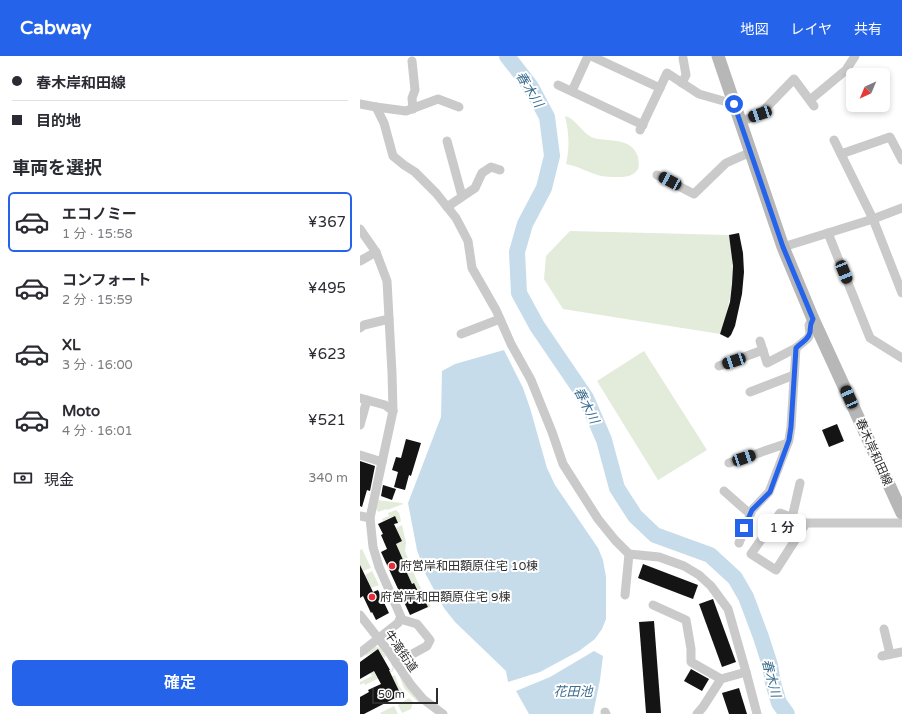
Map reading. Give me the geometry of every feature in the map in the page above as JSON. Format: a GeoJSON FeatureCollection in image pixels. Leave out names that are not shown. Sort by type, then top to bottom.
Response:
{"type":"FeatureCollection","features":[{"type":"Feature","properties":{"kind":"main road","name":"春木岸和田線"},"geometry":{"type":"LineString","coordinates":[[718,56],[783,247],[813,319],[902,513]]}},
{"type":"Feature","properties":{"kind":"street"},"geometry":{"type":"LineString","coordinates":[[572,91],[590,56],[660,88]]}},
{"type":"Feature","properties":{"kind":"street"},"geometry":{"type":"LineString","coordinates":[[740,122],[760,114],[794,79],[812,103],[846,70],[855,56]]}},
{"type":"Feature","properties":{"kind":"street"},"geometry":{"type":"LineString","coordinates":[[682,82],[686,75],[683,58]]}},
{"type":"Feature","properties":{"kind":"street"},"geometry":{"type":"LineString","coordinates":[[412,61],[415,90],[412,98],[413,109]]}},
{"type":"Feature","properties":{"kind":"street"},"geometry":{"type":"LineString","coordinates":[[558,85],[642,128],[667,73],[699,94],[734,104]]}},
{"type":"Feature","properties":{"kind":"street"},"geometry":{"type":"LineString","coordinates":[[360,104],[406,112],[438,99],[459,107]]}},
{"type":"Feature","properties":{"kind":"street"},"geometry":{"type":"LineString","coordinates":[[376,107],[384,123],[393,156],[415,172],[436,193],[456,218],[468,241],[472,268],[531,380],[552,432],[562,464],[598,519],[629,554],[659,557],[684,566],[699,575],[711,586],[728,609],[756,714]]}},
{"type":"Feature","properties":{"kind":"street"},"geometry":{"type":"LineString","coordinates":[[841,154],[890,137],[902,160]]}},
{"type":"Feature","properties":{"kind":"street"},"geometry":{"type":"LineString","coordinates":[[834,140],[873,219],[902,293]]}},
{"type":"Feature","properties":{"kind":"street"},"geometry":{"type":"LineString","coordinates":[[447,141],[462,196]]}},
{"type":"Feature","properties":{"kind":"street"},"geometry":{"type":"LineString","coordinates":[[657,175],[694,194],[726,162],[750,152]]}},
{"type":"Feature","properties":{"kind":"street"},"geometry":{"type":"LineString","coordinates":[[446,206],[475,188],[482,173],[491,167],[500,170]]}},
{"type":"Feature","properties":{"kind":"street"},"geometry":{"type":"LineString","coordinates":[[783,247],[873,219],[902,208]]}},
{"type":"Feature","properties":{"kind":"street"},"geometry":{"type":"LineString","coordinates":[[360,229],[376,252],[387,281],[393,411],[370,518],[373,547],[379,567],[401,617],[398,623],[360,652]]}},
{"type":"Feature","properties":{"kind":"street"},"geometry":{"type":"LineString","coordinates":[[828,233],[870,338],[902,358]]}},
{"type":"Feature","properties":{"kind":"street"},"geometry":{"type":"LineString","coordinates":[[360,261],[376,252]]}},
{"type":"Feature","properties":{"kind":"street"},"geometry":{"type":"LineString","coordinates":[[360,328],[364,325],[389,319]]}},
{"type":"Feature","properties":{"kind":"street"},"geometry":{"type":"LineString","coordinates":[[461,334],[500,319]]}},
{"type":"Feature","properties":{"kind":"street"},"geometry":{"type":"LineString","coordinates":[[760,341],[767,363],[796,348],[808,338],[810,334],[809,326],[813,319]]}},
{"type":"Feature","properties":{"kind":"street"},"geometry":{"type":"LineString","coordinates":[[738,542],[752,510],[770,492],[788,443],[791,427],[796,348]]}},
{"type":"Feature","properties":{"kind":"street"},"geometry":{"type":"LineString","coordinates":[[719,366],[763,350]]}},
{"type":"Feature","properties":{"kind":"street"},"geometry":{"type":"LineString","coordinates":[[750,392],[794,375]]}},
{"type":"Feature","properties":{"kind":"street"},"geometry":{"type":"LineString","coordinates":[[360,425],[363,399],[385,405],[393,411]]}},
{"type":"Feature","properties":{"kind":"street"},"geometry":{"type":"LineString","coordinates":[[729,463],[788,443]]}},
{"type":"Feature","properties":{"kind":"street"},"geometry":{"type":"LineString","coordinates":[[360,455],[382,462]]}},
{"type":"Feature","properties":{"kind":"street"},"geometry":{"type":"LineString","coordinates":[[792,518],[800,483]]}},
{"type":"Feature","properties":{"kind":"street"},"geometry":{"type":"LineString","coordinates":[[724,491],[750,514]]}},
{"type":"Feature","properties":{"kind":"street"},"geometry":{"type":"LineString","coordinates":[[806,523],[776,570],[751,554],[780,513],[806,523],[902,523]]}},
{"type":"Feature","properties":{"kind":"street"},"geometry":{"type":"LineString","coordinates":[[360,516],[370,518]]}},
{"type":"Feature","properties":{"kind":"street"},"geometry":{"type":"LineString","coordinates":[[625,595],[629,554]]}},
{"type":"Feature","properties":{"kind":"street"},"geometry":{"type":"LineString","coordinates":[[653,605],[686,620],[691,649],[691,662],[721,678],[746,672]]}},
{"type":"Feature","properties":{"kind":"street","name":"牛滝街道"},"geometry":{"type":"LineString","coordinates":[[360,615],[379,638],[410,685],[443,714]]}},
{"type":"Feature","properties":{"kind":"street"},"geometry":{"type":"LineString","coordinates":[[396,663],[427,646],[430,640],[417,624],[400,619]]}},
{"type":"Feature","properties":{"kind":"street"},"geometry":{"type":"LineString","coordinates":[[884,629],[886,655],[902,652]]}},
{"type":"Feature","properties":{"kind":"street"},"geometry":{"type":"LineString","coordinates":[[697,714],[721,678]]}},
{"type":"Feature","properties":{"kind":"green space"},"geometry":{"type":"Polygon","coordinates":[[[565,116],[573,120],[586,133],[594,138],[625,143],[631,146],[638,157],[638,169],[632,175],[606,177],[566,164],[568,140],[565,116]]]}},
{"type":"Feature","properties":{"kind":"green space"},"geometry":{"type":"Polygon","coordinates":[[[570,231],[729,235],[732,262],[732,286],[720,334],[563,309],[544,279],[546,256],[570,231]]]}},
{"type":"Feature","properties":{"kind":"green space"},"geometry":{"type":"Polygon","coordinates":[[[644,351],[707,450],[658,480],[597,381],[644,351]]]}},
{"type":"Feature","properties":{"kind":"green space"},"geometry":{"type":"Polygon","coordinates":[[[377,500],[403,504],[378,512],[376,507],[377,500]]]}},
{"type":"Feature","properties":{"kind":"green space"},"geometry":{"type":"Polygon","coordinates":[[[396,510],[399,513],[401,521],[398,523],[394,516],[383,521],[382,519],[389,516],[388,513],[396,510]]]}},
{"type":"Feature","properties":{"kind":"green space"},"geometry":{"type":"Polygon","coordinates":[[[402,525],[406,543],[405,551],[417,581],[431,606],[428,608],[424,600],[422,600],[414,583],[412,584],[396,544],[402,541],[396,528],[402,525]]]}},
{"type":"Feature","properties":{"kind":"green space"},"geometry":{"type":"Polygon","coordinates":[[[362,549],[371,568],[360,572],[360,550],[362,549]]]}},
{"type":"Feature","properties":{"kind":"green space"},"geometry":{"type":"Polygon","coordinates":[[[372,571],[379,585],[371,588],[365,575],[372,571]]]}},
{"type":"Feature","properties":{"kind":"green space"},"geometry":{"type":"Polygon","coordinates":[[[374,646],[380,648],[386,656],[384,658],[378,649],[366,656],[364,653],[374,646]]]}},
{"type":"Feature","properties":{"kind":"green space"},"geometry":{"type":"Polygon","coordinates":[[[393,666],[393,671],[365,685],[364,683],[360,685],[360,682],[372,676],[368,667],[373,670],[377,677],[392,670],[393,666]]]}},
{"type":"Feature","properties":{"kind":"green space"},"geometry":{"type":"Polygon","coordinates":[[[395,675],[399,686],[406,695],[395,700],[394,699],[401,695],[393,678],[385,680],[395,675]]]}},
{"type":"Feature","properties":{"kind":"green space"},"geometry":{"type":"Polygon","coordinates":[[[399,675],[421,702],[420,703],[404,688],[399,675]]]}},
{"type":"Feature","properties":{"kind":"green space"},"geometry":{"type":"Polygon","coordinates":[[[409,698],[413,702],[411,709],[402,713],[398,705],[409,698]]]}},
{"type":"Feature","properties":{"kind":"green space"},"geometry":{"type":"Polygon","coordinates":[[[394,706],[398,714],[380,713],[394,706]]]}},
{"type":"Feature","properties":{"kind":"water","name":"花田池"},"geometry":{"type":"Polygon","coordinates":[[[504,350],[523,388],[547,468],[555,485],[598,548],[603,560],[606,577],[606,619],[602,629],[595,639],[579,651],[540,672],[508,682],[506,671],[455,622],[444,608],[425,573],[417,550],[408,503],[441,417],[442,371],[455,364],[504,350]]]}},
{"type":"Feature","properties":{"kind":"water","name":"花田池"},"geometry":{"type":"Polygon","coordinates":[[[594,651],[603,656],[593,714],[529,714],[516,691],[550,677],[594,651]]]}},
{"type":"Feature","properties":{"kind":"building"},"geometry":{"type":"Polygon","coordinates":[[[739,233],[743,253],[744,272],[742,294],[735,326],[728,338],[720,334],[730,302],[732,284],[733,266],[729,235],[739,233]]]}},
{"type":"Feature","properties":{"kind":"building"},"geometry":{"type":"Polygon","coordinates":[[[837,424],[844,441],[829,447],[822,430],[837,424]]]}},
{"type":"Feature","properties":{"kind":"building"},"geometry":{"type":"Polygon","coordinates":[[[406,439],[421,443],[405,490],[394,487],[398,472],[392,470],[396,457],[401,458],[406,439]]]}},
{"type":"Feature","properties":{"kind":"building"},"geometry":{"type":"Polygon","coordinates":[[[360,461],[375,466],[370,491],[367,490],[362,507],[360,506],[360,461]]]}},
{"type":"Feature","properties":{"kind":"building"},"geometry":{"type":"Polygon","coordinates":[[[383,485],[396,489],[392,500],[381,496],[383,485]]]}},
{"type":"Feature","properties":{"kind":"building","name":"府営岸和田額原住宅 10棟"},"geometry":{"type":"Polygon","coordinates":[[[395,516],[398,523],[394,524],[402,541],[396,544],[404,562],[402,562],[412,584],[414,583],[422,600],[424,599],[428,607],[410,615],[381,552],[387,549],[381,535],[383,534],[378,524],[395,516]]]}},
{"type":"Feature","properties":{"kind":"building"},"geometry":{"type":"Polygon","coordinates":[[[643,564],[698,585],[693,599],[638,578],[643,564]]]}},
{"type":"Feature","properties":{"kind":"building","name":"府営岸和田額原住宅 9棟"},"geometry":{"type":"Polygon","coordinates":[[[360,565],[373,592],[378,590],[389,613],[376,620],[363,596],[360,598],[360,565]]]}},
{"type":"Feature","properties":{"kind":"building"},"geometry":{"type":"Polygon","coordinates":[[[713,599],[736,662],[722,667],[699,604],[713,599]]]}},
{"type":"Feature","properties":{"kind":"building"},"geometry":{"type":"Polygon","coordinates":[[[654,621],[661,713],[646,713],[639,622],[654,621]]]}},
{"type":"Feature","properties":{"kind":"building"},"geometry":{"type":"Polygon","coordinates":[[[378,649],[390,670],[401,695],[364,714],[360,714],[360,697],[369,692],[368,690],[381,684],[374,671],[360,679],[360,662],[378,649]]]}},
{"type":"Feature","properties":{"kind":"building"},"geometry":{"type":"Polygon","coordinates":[[[691,669],[709,679],[702,691],[684,681],[691,669]]]}},
{"type":"Feature","properties":{"kind":"building"},"geometry":{"type":"Polygon","coordinates":[[[739,688],[747,714],[729,714],[722,693],[739,688]]]}},
{"type":"Feature","properties":{"kind":"waterway","name":"春木川"},"geometry":{"type":"LineString","coordinates":[[507,56],[531,87],[547,117],[552,156],[544,188],[525,224],[517,252],[519,293],[537,326],[586,398],[604,440],[617,488],[635,516],[655,535],[710,555],[735,578],[746,597],[761,637],[770,665],[773,683],[779,703],[787,714]]}},
{"type":"Feature","properties":{"kind":"place","name":"府営岸和田額原住宅 10棟"},"geometry":{"type":"Point","coordinates":[392,566]}},
{"type":"Feature","properties":{"kind":"place","name":"府営岸和田額原住宅 9棟"},"geometry":{"type":"Point","coordinates":[372,597]}},
{"type":"Feature","properties":{"kind":"route"},"geometry":{"type":"LineString","coordinates":[[734,104],[783,247],[813,319],[809,326],[810,334],[808,338],[796,348],[789,440],[770,492],[752,510],[744,528]]}}]}
